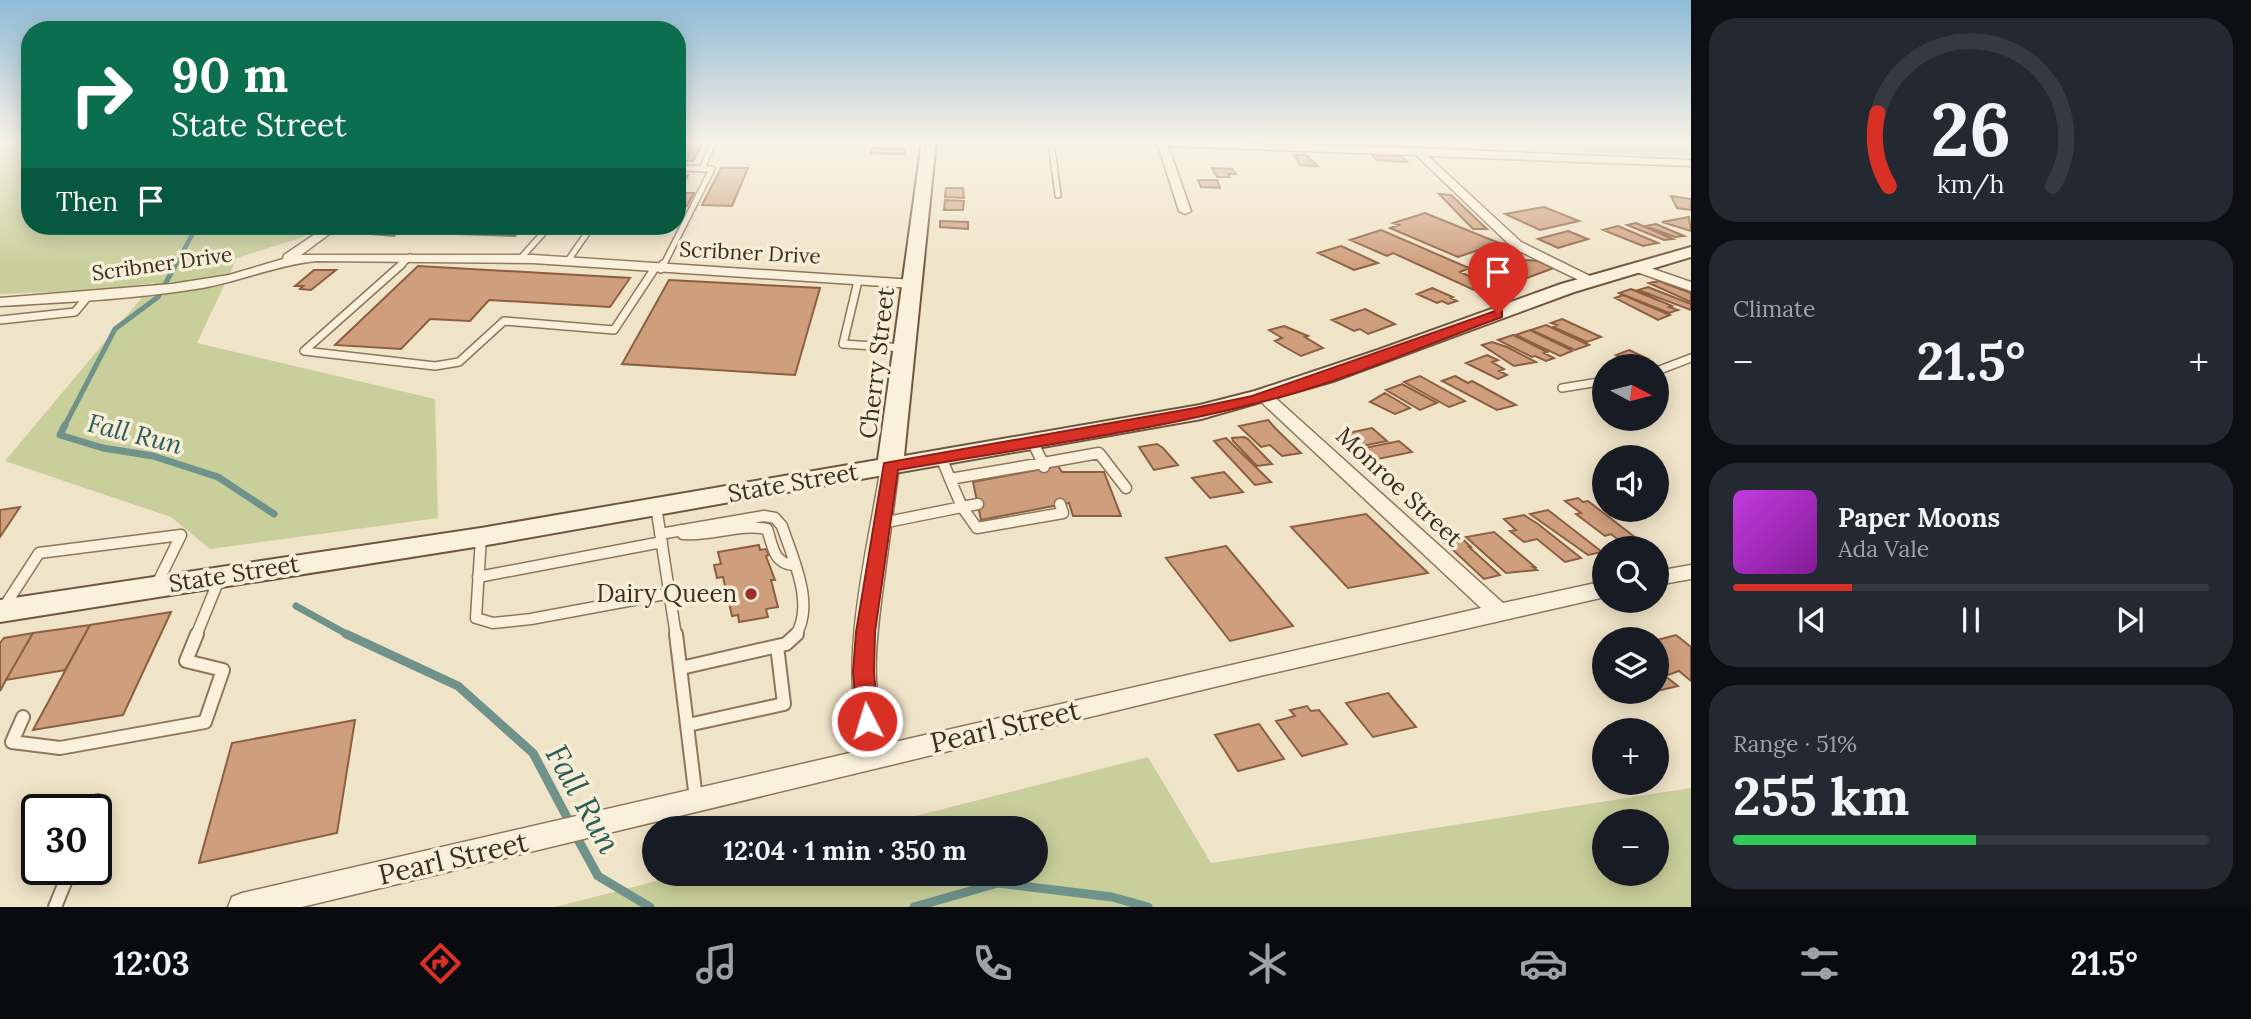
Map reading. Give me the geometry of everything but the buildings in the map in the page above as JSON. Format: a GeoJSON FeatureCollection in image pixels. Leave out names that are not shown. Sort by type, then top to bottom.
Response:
{"type":"FeatureCollection","features":[{"type":"Feature","properties":{"kind":"main road","name":"Cherry Street"},"geometry":{"type":"LineString","coordinates":[[890,466],[925,183]]}},
{"type":"Feature","properties":{"kind":"main road","name":"State Street"},"geometry":{"type":"LineString","coordinates":[[1,611],[481,537],[1195,413],[1265,397],[1590,281],[1691,252]]}},
{"type":"Feature","properties":{"kind":"street"},"geometry":{"type":"LineString","coordinates":[[1177,183],[1185,211]]}},
{"type":"Feature","properties":{"kind":"street"},"geometry":{"type":"LineString","coordinates":[[1451,183],[1517,245],[1590,281]]}},
{"type":"Feature","properties":{"kind":"street"},"geometry":{"type":"LineString","coordinates":[[283,262],[321,235]]}},
{"type":"Feature","properties":{"kind":"street","name":"Scribner Drive"},"geometry":{"type":"LineString","coordinates":[[0,302],[124,292],[229,279],[283,262],[316,257],[520,259],[914,284]]}},
{"type":"Feature","properties":{"kind":"street"},"geometry":{"type":"LineString","coordinates":[[1636,267],[1691,287]]}},
{"type":"Feature","properties":{"kind":"street","name":"Monroe Street"},"geometry":{"type":"LineString","coordinates":[[1265,397],[1499,612]]}},
{"type":"Feature","properties":{"kind":"street","name":"Cherry Street"},"geometry":{"type":"LineString","coordinates":[[882,754],[867,721],[863,672],[866,632],[890,466]]}},
{"type":"Feature","properties":{"kind":"street"},"geometry":{"type":"LineString","coordinates":[[1669,576],[1691,572]]}},
{"type":"Feature","properties":{"kind":"street","name":"Pearl Street"},"geometry":{"type":"LineString","coordinates":[[242,907],[644,814],[882,754],[1592,592]]}},
{"type":"Feature","properties":{"kind":"lane"},"geometry":{"type":"LineString","coordinates":[[686,217],[704,183]]}},
{"type":"Feature","properties":{"kind":"lane"},"geometry":{"type":"LineString","coordinates":[[1056,183],[1058,195]]}},
{"type":"Feature","properties":{"kind":"lane"},"geometry":{"type":"LineString","coordinates":[[520,259],[542,235]]}},
{"type":"Feature","properties":{"kind":"lane"},"geometry":{"type":"LineString","coordinates":[[567,262],[586,235]]}},
{"type":"Feature","properties":{"kind":"lane"},"geometry":{"type":"LineString","coordinates":[[410,257],[304,351],[435,366],[459,362],[504,321],[614,330],[658,269],[676,235]]}},
{"type":"Feature","properties":{"kind":"lane"},"geometry":{"type":"LineString","coordinates":[[858,281],[843,344],[906,348]]}},
{"type":"Feature","properties":{"kind":"lane"},"geometry":{"type":"LineString","coordinates":[[0,320],[75,312],[89,295]]}},
{"type":"Feature","properties":{"kind":"lane"},"geometry":{"type":"LineString","coordinates":[[1670,366],[1691,358]]}},
{"type":"Feature","properties":{"kind":"lane"},"geometry":{"type":"LineString","coordinates":[[1562,388],[1592,382]]}},
{"type":"Feature","properties":{"kind":"lane"},"geometry":{"type":"LineString","coordinates":[[1032,442],[1044,466]]}},
{"type":"Feature","properties":{"kind":"lane"},"geometry":{"type":"LineString","coordinates":[[950,479],[1044,466],[1099,453],[1126,488]]}},
{"type":"Feature","properties":{"kind":"lane"},"geometry":{"type":"LineString","coordinates":[[941,457],[962,507],[977,528],[1063,513],[1060,505]]}},
{"type":"Feature","properties":{"kind":"lane"},"geometry":{"type":"LineString","coordinates":[[882,523],[978,504]]}},
{"type":"Feature","properties":{"kind":"lane"},"geometry":{"type":"LineString","coordinates":[[656,506],[671,593],[696,800]]}},
{"type":"Feature","properties":{"kind":"lane"},"geometry":{"type":"LineString","coordinates":[[478,577],[661,538],[681,530],[764,516],[775,518],[782,526],[802,595],[803,620],[797,633],[786,644],[681,668]]}},
{"type":"Feature","properties":{"kind":"lane"},"geometry":{"type":"LineString","coordinates":[[1,611],[39,553],[181,535],[156,586]]}},
{"type":"Feature","properties":{"kind":"lane"},"geometry":{"type":"LineString","coordinates":[[481,537],[476,618],[493,623],[531,619],[671,593]]}},
{"type":"Feature","properties":{"kind":"lane"},"geometry":{"type":"LineString","coordinates":[[23,717],[12,742],[60,748],[205,722],[223,670],[186,661],[220,576]]}},
{"type":"Feature","properties":{"kind":"lane"},"geometry":{"type":"LineString","coordinates":[[688,725],[784,704],[777,646]]}},
{"type":"Feature","properties":{"kind":"lane"},"geometry":{"type":"LineString","coordinates":[[55,907],[64,885]]}},
{"type":"Feature","properties":{"kind":"green space"},"geometry":{"type":"Polygon","coordinates":[[[0,183],[21,183],[21,235],[306,235],[237,258],[197,343],[435,399],[438,518],[210,549],[171,517],[5,461],[154,283],[100,290],[0,294],[0,183]]]}},
{"type":"Feature","properties":{"kind":"green space"},"geometry":{"type":"Polygon","coordinates":[[[1148,757],[1211,863],[1646,795],[1669,795],[1669,791],[1691,788],[1691,907],[555,907],[642,885],[1048,886],[1048,816],[915,816],[1148,757]]]}},
{"type":"Feature","properties":{"kind":"waterway","name":"Fall Run"},"geometry":{"type":"LineString","coordinates":[[175,266],[192,235]]}},
{"type":"Feature","properties":{"kind":"waterway","name":"Fall Run"},"geometry":{"type":"LineString","coordinates":[[64,427],[115,329],[158,297],[176,264]]}},
{"type":"Feature","properties":{"kind":"waterway","name":"Fall Run"},"geometry":{"type":"LineString","coordinates":[[64,427],[60,435],[103,448],[153,456],[218,477],[274,514]]}},
{"type":"Feature","properties":{"kind":"waterway","name":"Fall Run"},"geometry":{"type":"LineString","coordinates":[[296,606],[348,635]]}},
{"type":"Feature","properties":{"kind":"waterway","name":"Fall Run"},"geometry":{"type":"LineString","coordinates":[[348,635],[458,686],[533,753],[570,823]]}},
{"type":"Feature","properties":{"kind":"waterway","name":"Fall Run"},"geometry":{"type":"LineString","coordinates":[[576,836],[598,876],[650,907]]}},
{"type":"Feature","properties":{"kind":"waterway","name":"Fall Run"},"geometry":{"type":"LineString","coordinates":[[914,907],[998,883],[1112,897],[1148,907]]}},
{"type":"Feature","properties":{"kind":"place","name":"Dairy Queen"},"geometry":{"type":"Point","coordinates":[751,594]}},
{"type":"Feature","properties":{"kind":"route"},"geometry":{"type":"LineString","coordinates":[[867,721],[863,672],[866,632],[890,466],[1195,413],[1255,400],[1498,314]]}}]}
